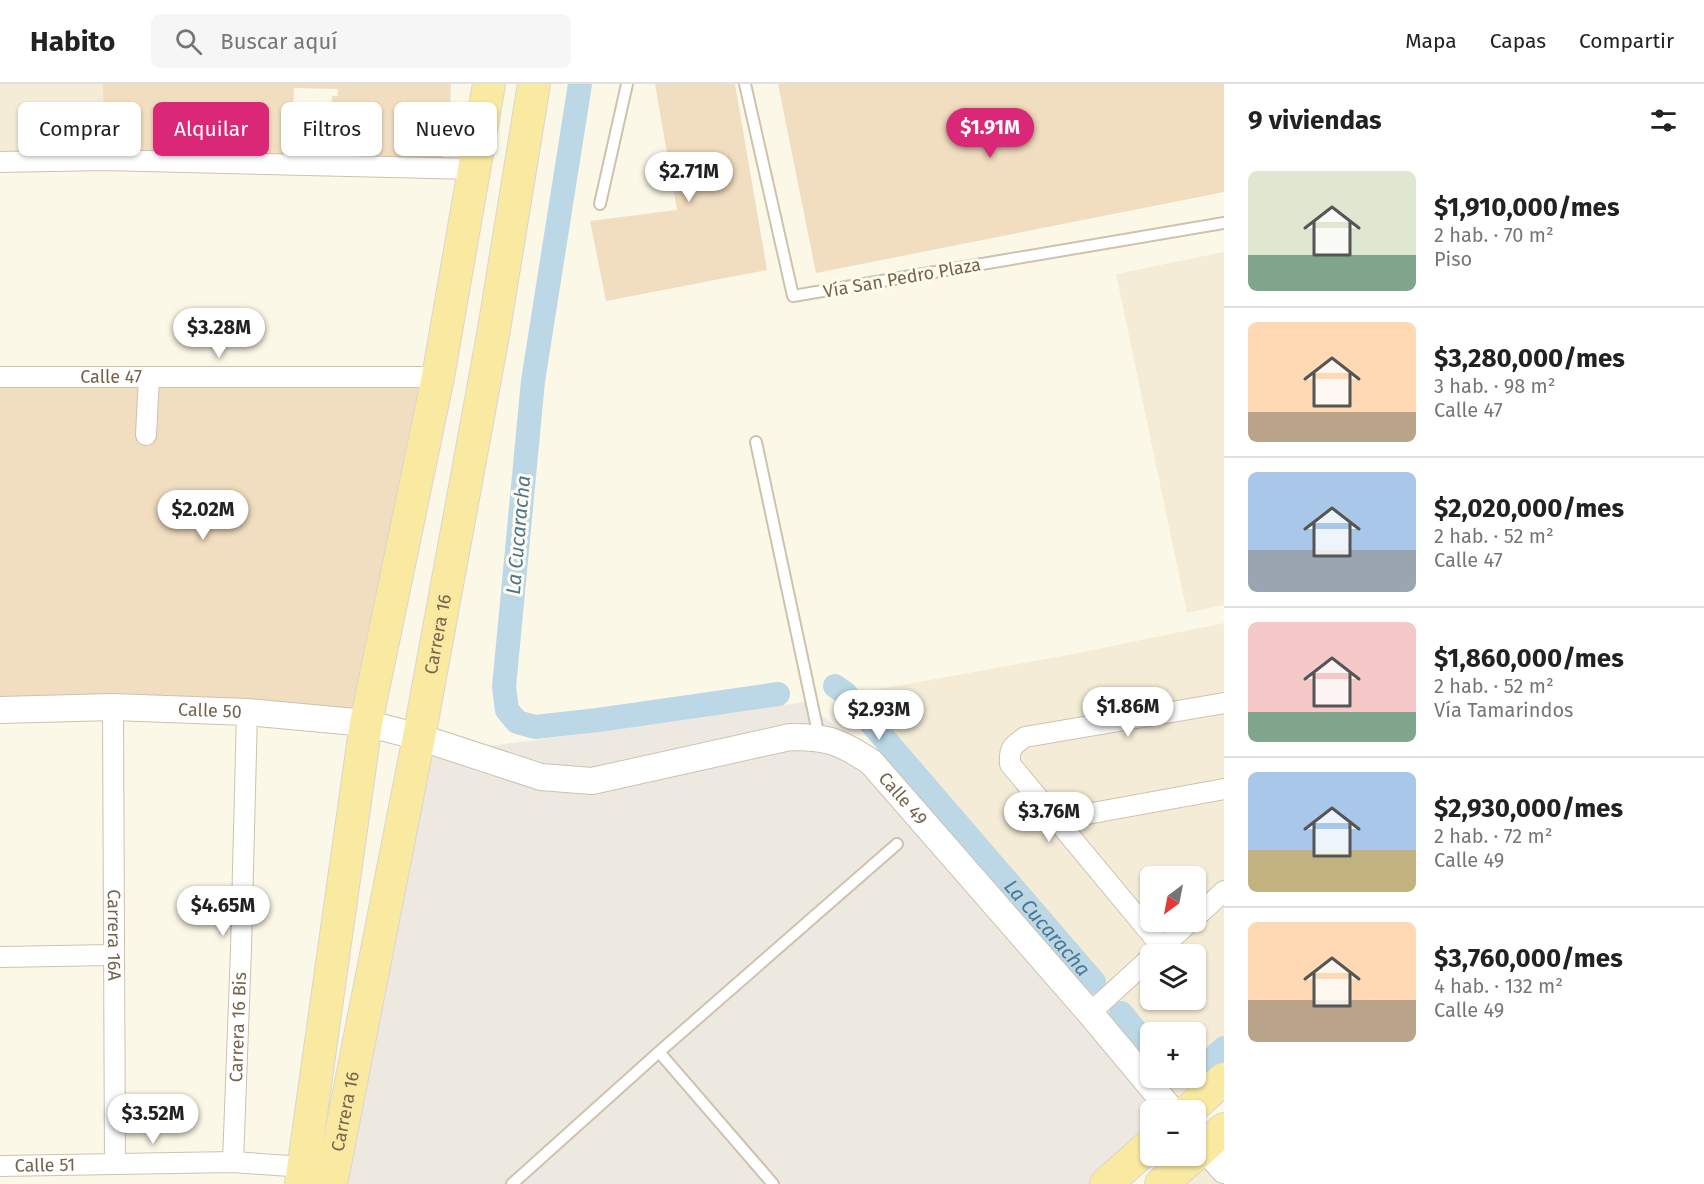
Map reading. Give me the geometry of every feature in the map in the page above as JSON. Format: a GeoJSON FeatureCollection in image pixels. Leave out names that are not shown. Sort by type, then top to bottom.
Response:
{"type":"FeatureCollection","features":[{"type":"Feature","properties":{"kind":"main road","name":"Carrera 16"},"geometry":{"type":"LineString","coordinates":[[303,1175],[366,723],[438,377],[489,84]]}},
{"type":"Feature","properties":{"kind":"main road","name":"Carrera 16"},"geometry":{"type":"LineString","coordinates":[[331,1184],[419,737],[493,335],[534,84]]}},
{"type":"Feature","properties":{"kind":"main road"},"geometry":{"type":"LineString","coordinates":[[1201,1100],[1224,1079]]}},
{"type":"Feature","properties":{"kind":"main road"},"geometry":{"type":"LineString","coordinates":[[1106,1184],[1140,1154]]}},
{"type":"Feature","properties":{"kind":"main road"},"geometry":{"type":"LineString","coordinates":[[1161,1184],[1180,1166]]}},
{"type":"Feature","properties":{"kind":"street"},"geometry":{"type":"LineString","coordinates":[[0,162],[104,160],[473,169]]}},
{"type":"Feature","properties":{"kind":"street","name":"Calle 47"},"geometry":{"type":"LineString","coordinates":[[0,377],[438,377]]}},
{"type":"Feature","properties":{"kind":"street"},"geometry":{"type":"LineString","coordinates":[[146,435],[149,377]]}},
{"type":"Feature","properties":{"kind":"street"},"geometry":{"type":"LineString","coordinates":[[1149,944],[1010,764],[1010,754],[1013,745],[1025,737],[1224,703]]}},
{"type":"Feature","properties":{"kind":"street","name":"Calle 50"},"geometry":{"type":"LineString","coordinates":[[0,710],[113,707],[247,712],[366,723],[419,737]]}},
{"type":"Feature","properties":{"kind":"street","name":"Carrera 16A"},"geometry":{"type":"LineString","coordinates":[[113,707],[116,1164]]}},
{"type":"Feature","properties":{"kind":"street","name":"Carrera 16 Bis"},"geometry":{"type":"LineString","coordinates":[[233,1162],[247,712]]}},
{"type":"Feature","properties":{"kind":"street","name":"Calle 49"},"geometry":{"type":"LineString","coordinates":[[419,737],[541,777],[592,781],[790,738],[819,737],[847,746],[871,762],[1090,1013],[1163,1100]]}},
{"type":"Feature","properties":{"kind":"street"},"geometry":{"type":"LineString","coordinates":[[1054,820],[1224,789]]}},
{"type":"Feature","properties":{"kind":"street"},"geometry":{"type":"LineString","coordinates":[[1206,908],[1224,891]]}},
{"type":"Feature","properties":{"kind":"street"},"geometry":{"type":"LineString","coordinates":[[1166,944],[1179,932]]}},
{"type":"Feature","properties":{"kind":"street"},"geometry":{"type":"LineString","coordinates":[[0,957],[113,955]]}},
{"type":"Feature","properties":{"kind":"street"},"geometry":{"type":"LineString","coordinates":[[1090,1013],[1140,968]]}},
{"type":"Feature","properties":{"kind":"street"},"geometry":{"type":"LineString","coordinates":[[1206,1149],[1224,1170]]}},
{"type":"Feature","properties":{"kind":"street","name":"Calle 51"},"geometry":{"type":"LineString","coordinates":[[0,1166],[233,1162],[303,1175]]}},
{"type":"Feature","properties":{"kind":"lane"},"geometry":{"type":"LineString","coordinates":[[600,204],[627,84]]}},
{"type":"Feature","properties":{"kind":"lane","name":"Vía San Pedro Plaza"},"geometry":{"type":"LineString","coordinates":[[745,84],[793,296],[1224,223]]}},
{"type":"Feature","properties":{"kind":"lane"},"geometry":{"type":"LineString","coordinates":[[756,442],[819,737]]}},
{"type":"Feature","properties":{"kind":"lane"},"geometry":{"type":"LineString","coordinates":[[512,1184],[897,844]]}},
{"type":"Feature","properties":{"kind":"lane"},"geometry":{"type":"LineString","coordinates":[[659,1052],[773,1184]]}},
{"type":"Feature","properties":{"kind":"shaded area"},"geometry":{"type":"Polygon","coordinates":[[[0,84],[103,84],[103,102],[18,102],[18,156],[104,156],[104,160],[0,162],[0,84]]]}},
{"type":"Feature","properties":{"kind":"shaded area"},"geometry":{"type":"Polygon","coordinates":[[[1224,252],[1224,605],[1187,613],[1116,274],[1224,252]]]}},
{"type":"Feature","properties":{"kind":"shaded area"},"geometry":{"type":"Polygon","coordinates":[[[1224,623],[1224,1079],[1189,1100],[1164,1100],[1154,1088],[1206,1088],[1206,1022],[1140,1022],[1140,1071],[887,767],[874,690],[1073,654],[1224,623]]]}},
{"type":"Feature","properties":{"kind":"shaded area"},"geometry":{"type":"Polygon","coordinates":[[[805,702],[887,767],[1140,1071],[1140,1088],[1154,1088],[1164,1100],[1140,1100],[1140,1153],[1103,1184],[340,1184],[426,754],[805,702]]]}},
{"type":"Feature","properties":{"kind":"shaded area"},"geometry":{"type":"Polygon","coordinates":[[[1206,1156],[1224,1175],[1224,1184],[1167,1184],[1188,1166],[1206,1166],[1206,1156]]]}},
{"type":"Feature","properties":{"kind":"building"},"geometry":{"type":"Polygon","coordinates":[[[103,84],[451,84],[450,102],[394,102],[394,156],[442,156],[442,158],[336,156],[382,156],[382,102],[332,102],[332,96],[338,96],[338,89],[294,88],[293,102],[281,102],[281,154],[269,155],[269,102],[153,102],[153,156],[226,156],[104,160],[104,156],[141,156],[141,102],[103,102],[103,84]]]}},
{"type":"Feature","properties":{"kind":"building"},"geometry":{"type":"Polygon","coordinates":[[[655,84],[735,84],[767,270],[606,301],[590,221],[677,210],[655,84]]]}},
{"type":"Feature","properties":{"kind":"building"},"geometry":{"type":"Polygon","coordinates":[[[778,84],[1224,84],[1224,192],[816,273],[778,84]]]}},
{"type":"Feature","properties":{"kind":"building"},"geometry":{"type":"Polygon","coordinates":[[[0,377],[438,377],[366,723],[0,708],[0,377]]]}},
{"type":"Feature","properties":{"kind":"waterway","name":"La Cucaracha"},"geometry":{"type":"LineString","coordinates":[[580,84],[533,381],[504,687],[507,710],[517,722],[535,727],[778,694]]}},
{"type":"Feature","properties":{"kind":"waterway","name":"La Cucaracha"},"geometry":{"type":"LineString","coordinates":[[835,686],[845,693],[1094,982]]}},
{"type":"Feature","properties":{"kind":"waterway","name":"La Cucaracha"},"geometry":{"type":"LineString","coordinates":[[1121,1013],[1140,1036]]}},
{"type":"Feature","properties":{"kind":"waterway","name":"La Cucaracha"},"geometry":{"type":"LineString","coordinates":[[1206,1064],[1224,1048]]}}]}
